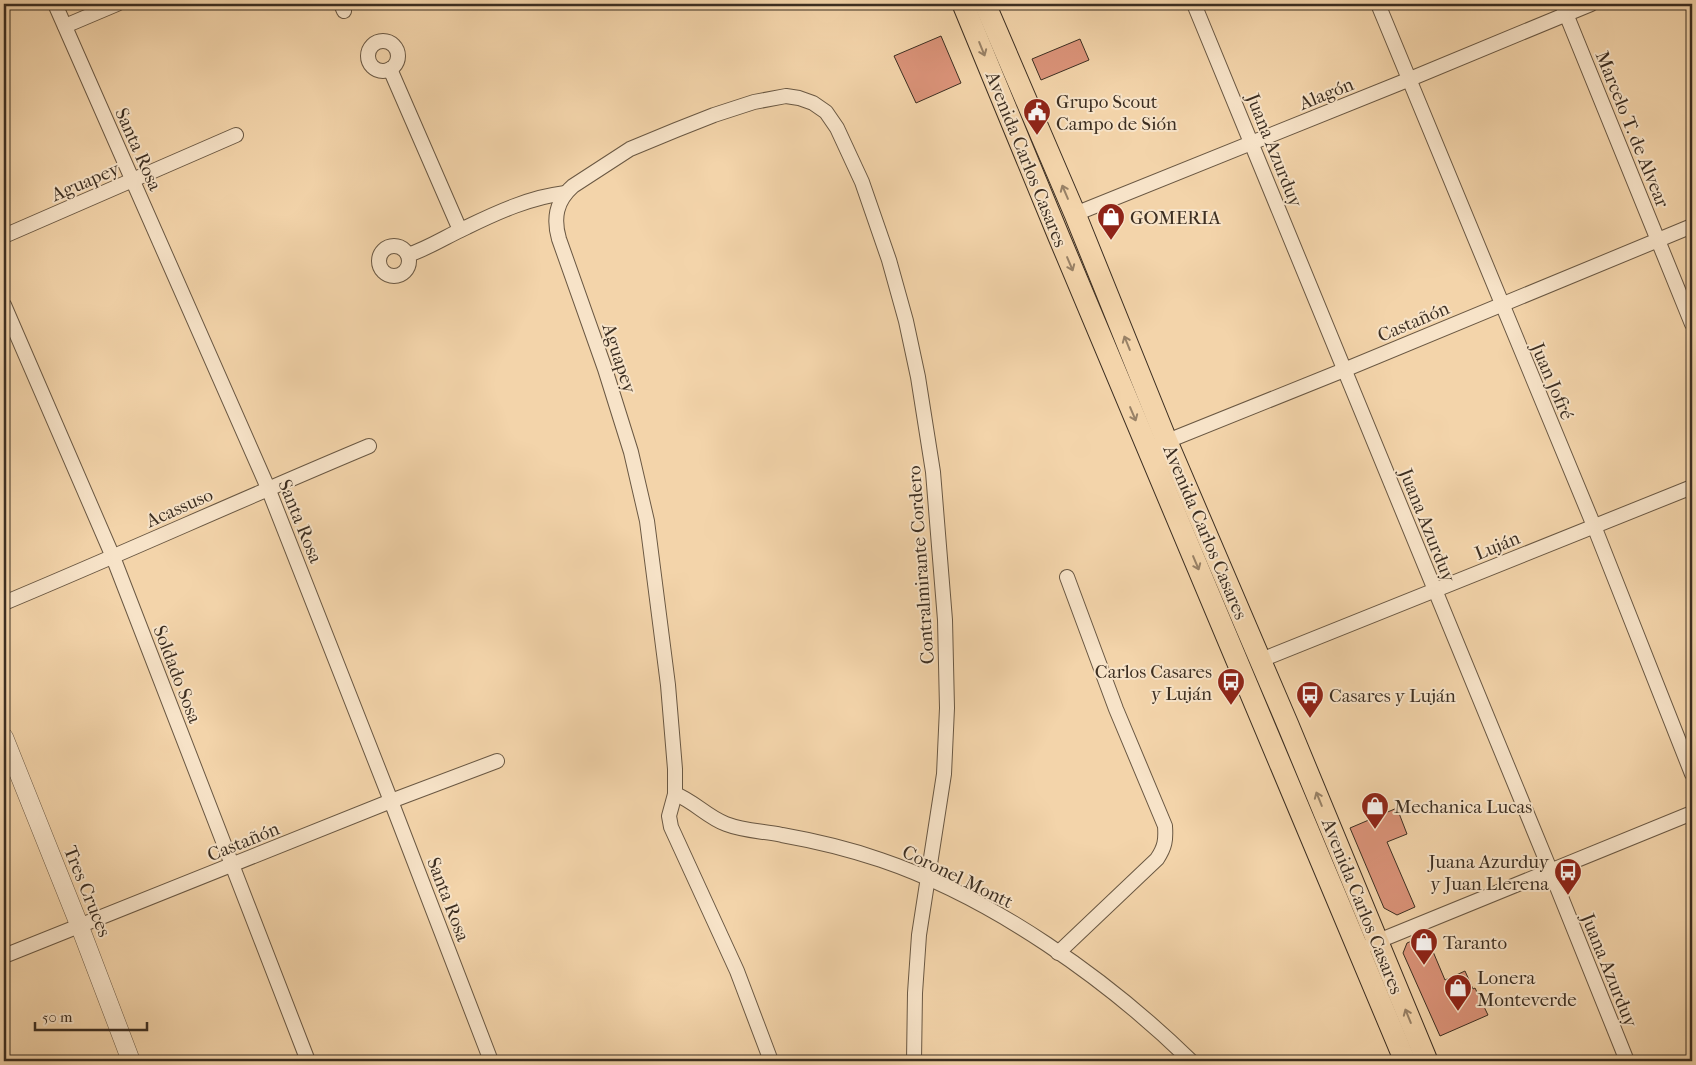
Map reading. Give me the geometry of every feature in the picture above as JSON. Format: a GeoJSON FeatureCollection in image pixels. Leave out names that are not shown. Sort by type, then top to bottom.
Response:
{"type":"FeatureCollection","features":[{"type":"Feature","properties":{"kind":"main road","name":"Avenida Carlos Casares"},"geometry":{"type":"LineString","coordinates":[[963,4],[1158,446],[1260,660],[1427,1061]]}},
{"type":"Feature","properties":{"kind":"main road","name":"Avenida Carlos Casares"},"geometry":{"type":"LineString","coordinates":[[985,4],[1075,214],[1158,446],[1358,950],[1405,1061]]}},
{"type":"Feature","properties":{"kind":"street","name":"Santa Rosa"},"geometry":{"type":"LineString","coordinates":[[55,4],[268,488],[491,1061]]}},
{"type":"Feature","properties":{"kind":"street"},"geometry":{"type":"LineString","coordinates":[[65,26],[117,4]]}},
{"type":"Feature","properties":{"kind":"street","name":"Juana Azurduy"},"geometry":{"type":"LineString","coordinates":[[1194,4],[1253,143],[1627,1061]]}},
{"type":"Feature","properties":{"kind":"street","name":"Juan Jofré"},"geometry":{"type":"LineString","coordinates":[[1378,4],[1594,526],[1692,774]]}},
{"type":"Feature","properties":{"kind":"street","name":"Alagón"},"geometry":{"type":"LineString","coordinates":[[1075,214],[1410,80],[1564,9],[1591,4]]}},
{"type":"Feature","properties":{"kind":"street","name":"Marcelo T. de Alvear"},"geometry":{"type":"LineString","coordinates":[[1564,9],[1692,324]]}},
{"type":"Feature","properties":{"kind":"street"},"geometry":{"type":"LineString","coordinates":[[390,69],[460,230]]}},
{"type":"Feature","properties":{"kind":"street","name":"Aguapey"},"geometry":{"type":"LineString","coordinates":[[770,1061],[737,972],[671,827],[669,816],[674,794],[675,768],[668,685],[647,521],[631,452],[608,378],[556,227],[555,216],[565,193],[630,149],[754,102],[786,96],[799,98]]}},
{"type":"Feature","properties":{"kind":"street","name":"Contralmirante Cordero"},"geometry":{"type":"LineString","coordinates":[[799,98],[813,103],[826,112],[837,128],[862,182],[889,260],[906,321],[918,377],[933,472],[941,549],[947,708],[944,774],[919,935],[914,1061]]}},
{"type":"Feature","properties":{"kind":"street","name":"Aguapey"},"geometry":{"type":"LineString","coordinates":[[4,236],[236,135]]}},
{"type":"Feature","properties":{"kind":"street"},"geometry":{"type":"LineString","coordinates":[[408,254],[422,250],[460,230],[528,201],[565,193]]}},
{"type":"Feature","properties":{"kind":"street","name":"Castañón"},"geometry":{"type":"LineString","coordinates":[[1158,446],[1692,226]]}},
{"type":"Feature","properties":{"kind":"street","name":"Soldado Sosa"},"geometry":{"type":"LineString","coordinates":[[4,305],[113,557],[308,1061]]}},
{"type":"Feature","properties":{"kind":"street","name":"Acassuso"},"geometry":{"type":"LineString","coordinates":[[4,603],[369,446]]}},
{"type":"Feature","properties":{"kind":"street","name":"Luján"},"geometry":{"type":"LineString","coordinates":[[1260,660],[1692,487]]}},
{"type":"Feature","properties":{"kind":"street"},"geometry":{"type":"LineString","coordinates":[[1058,953],[1157,859],[1164,849],[1166,840],[1165,826],[1116,709],[1067,577]]}},
{"type":"Feature","properties":{"kind":"street","name":"Tres Cruces"},"geometry":{"type":"LineString","coordinates":[[4,737],[131,1061]]}},
{"type":"Feature","properties":{"kind":"street","name":"Castañón"},"geometry":{"type":"LineString","coordinates":[[4,956],[391,801],[497,761]]}},
{"type":"Feature","properties":{"kind":"street","name":"Coronel Montt"},"geometry":{"type":"LineString","coordinates":[[674,794],[684,797],[712,818],[724,824],[822,842],[927,878],[1008,921],[1058,953],[1125,1002],[1191,1061]]}},
{"type":"Feature","properties":{"kind":"street"},"geometry":{"type":"LineString","coordinates":[[1358,950],[1692,813]]}},
{"type":"Feature","properties":{"kind":"building"},"geometry":{"type":"Polygon","coordinates":[[[941,36],[961,83],[916,103],[894,56],[941,36]]]}},
{"type":"Feature","properties":{"kind":"building"},"geometry":{"type":"Polygon","coordinates":[[[1080,39],[1089,60],[1041,80],[1032,59],[1080,39]]]}},
{"type":"Feature","properties":{"kind":"building"},"geometry":{"type":"Polygon","coordinates":[[[1397,808],[1407,834],[1387,842],[1415,907],[1397,915],[1384,908],[1350,828],[1397,808]]]}},
{"type":"Feature","properties":{"kind":"building"},"geometry":{"type":"Polygon","coordinates":[[[1426,935],[1445,980],[1465,971],[1488,1015],[1440,1036],[1403,953],[1407,943],[1426,935]]]}},
{"type":"Feature","properties":{"kind":"place","name":"Grupo Scout Campo de Sión"},"geometry":{"type":"Point","coordinates":[1037,136]}},
{"type":"Feature","properties":{"kind":"place","name":"GOMERIA"},"geometry":{"type":"Point","coordinates":[1111,241]}},
{"type":"Feature","properties":{"kind":"place","name":"Carlos Casares y Luján"},"geometry":{"type":"Point","coordinates":[1231,706]}},
{"type":"Feature","properties":{"kind":"place","name":"Casares y Luján"},"geometry":{"type":"Point","coordinates":[1310,719]}},
{"type":"Feature","properties":{"kind":"place","name":"Mechanica Lucas"},"geometry":{"type":"Point","coordinates":[1375,830]}},
{"type":"Feature","properties":{"kind":"place","name":"Juana Azurduy y Juan Llerena"},"geometry":{"type":"Point","coordinates":[1568,896]}},
{"type":"Feature","properties":{"kind":"place","name":"Taranto"},"geometry":{"type":"Point","coordinates":[1424,966]}},
{"type":"Feature","properties":{"kind":"place","name":"Lonera Monteverde"},"geometry":{"type":"Point","coordinates":[1458,1012]}}]}
